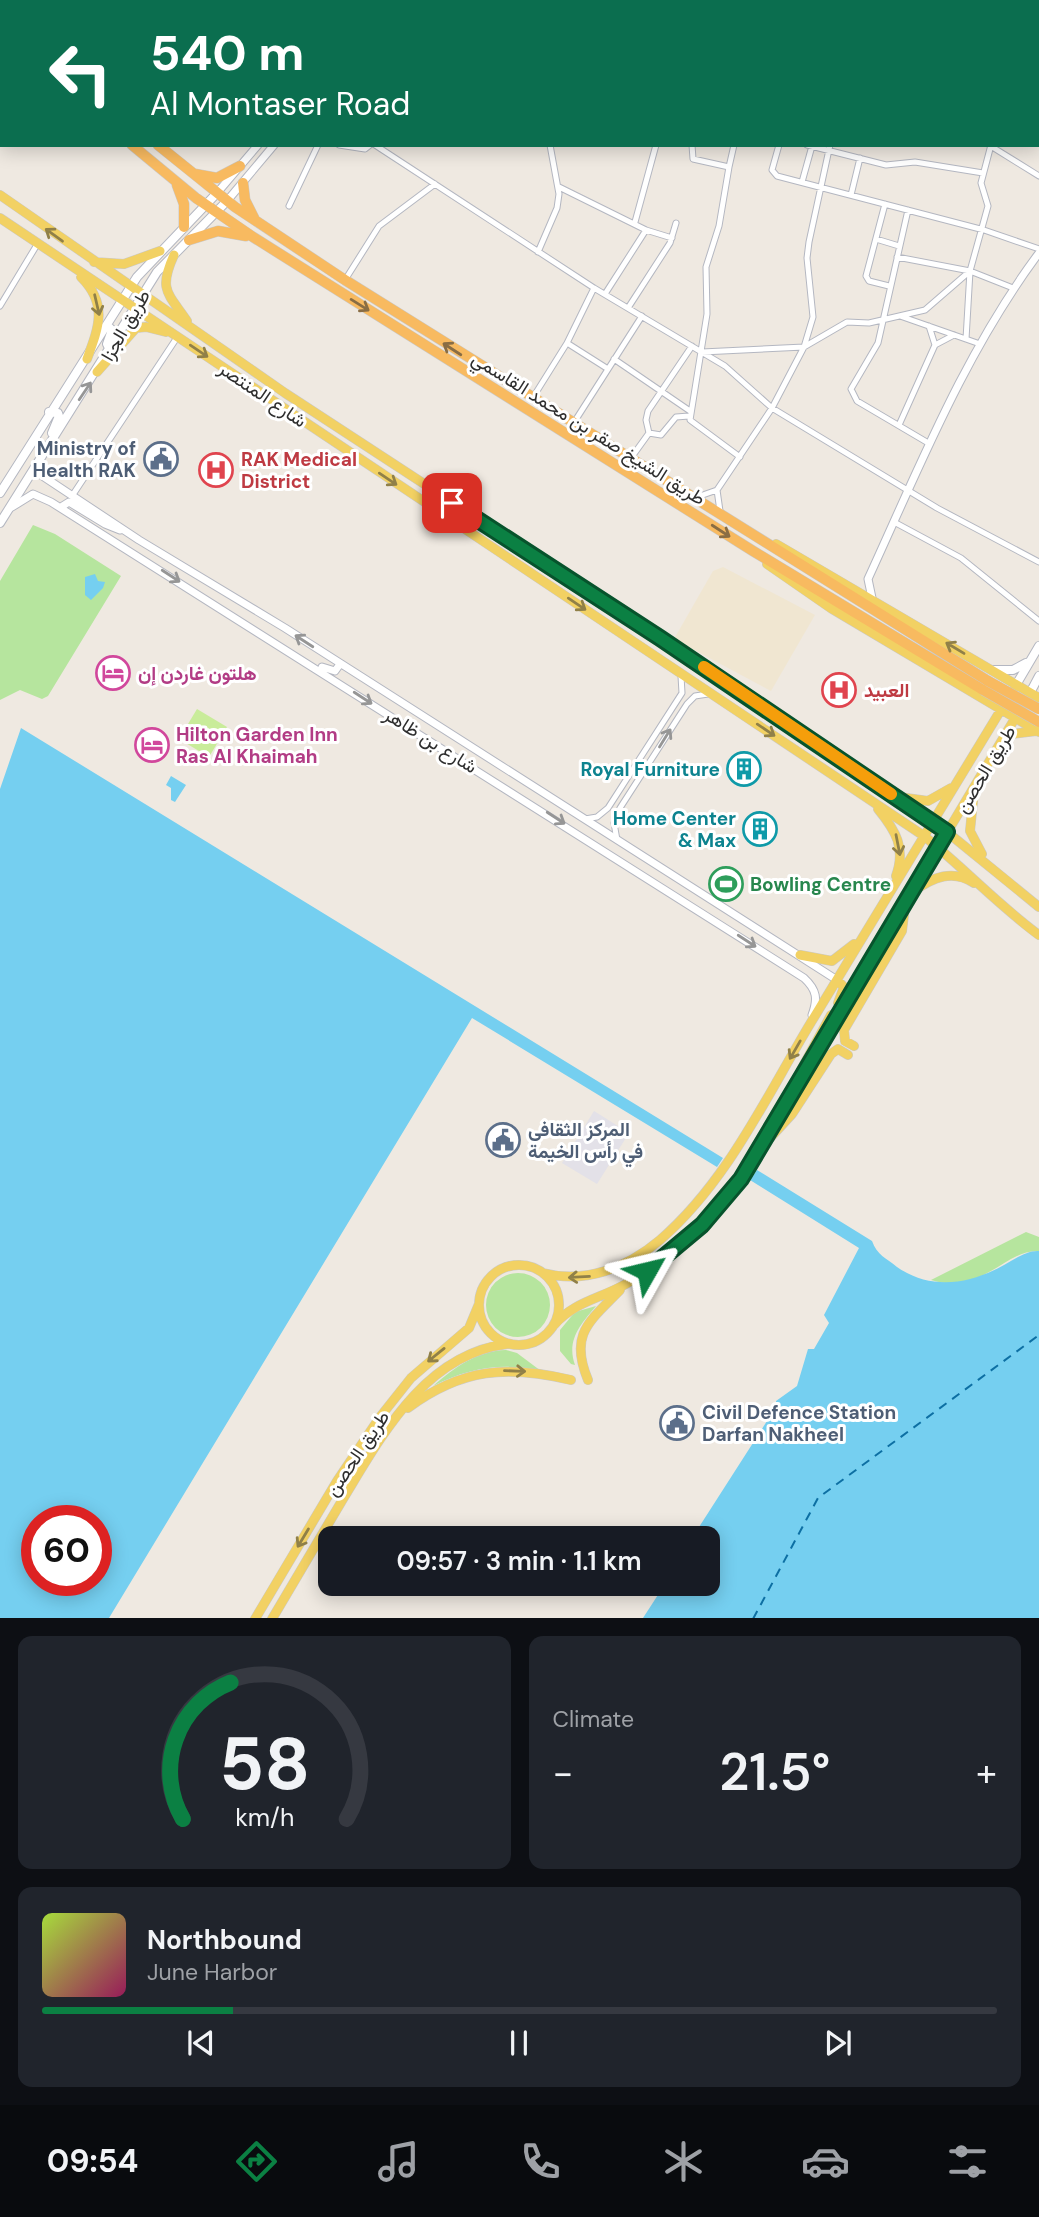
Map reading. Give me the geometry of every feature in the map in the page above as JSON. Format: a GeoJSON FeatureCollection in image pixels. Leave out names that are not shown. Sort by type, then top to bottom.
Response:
{"type":"FeatureCollection","features":[{"type":"Feature","properties":{"kind":"highway","name":"طريق الشيخ صقر بن محمد القاسمي"},"geometry":{"type":"LineString","coordinates":[[134,147],[206,205],[253,237],[753,551],[985,691],[1039,709]]}},
{"type":"Feature","properties":{"kind":"highway","name":"طريق الشيخ صقر بن محمد القاسمي"},"geometry":{"type":"LineString","coordinates":[[160,147],[226,201],[345,280],[532,399],[762,538],[1039,729]]}},
{"type":"Feature","properties":{"kind":"highway"},"geometry":{"type":"LineString","coordinates":[[187,171],[218,178],[240,166]]}},
{"type":"Feature","properties":{"kind":"highway"},"geometry":{"type":"LineString","coordinates":[[173,178],[184,204],[184,226]]}},
{"type":"Feature","properties":{"kind":"highway"},"geometry":{"type":"LineString","coordinates":[[243,183],[247,206],[256,221]]}},
{"type":"Feature","properties":{"kind":"highway"},"geometry":{"type":"LineString","coordinates":[[189,240],[218,231],[253,237]]}},
{"type":"Feature","properties":{"kind":"main road","name":"طريق الجزا"},"geometry":{"type":"LineString","coordinates":[[0,493],[130,288],[160,251],[216,193]]}},
{"type":"Feature","properties":{"kind":"main road"},"geometry":{"type":"LineString","coordinates":[[0,195],[91,261],[296,400],[660,638],[933,822],[1039,907]]}},
{"type":"Feature","properties":{"kind":"main road","name":"طريق الجزا"},"geometry":{"type":"LineString","coordinates":[[0,523],[97,372],[142,295],[173,255],[226,201]]}},
{"type":"Feature","properties":{"kind":"main road","name":"شارع المنتصر"},"geometry":{"type":"LineString","coordinates":[[0,218],[924,836],[999,900],[1011,915],[1039,934]]}},
{"type":"Feature","properties":{"kind":"main road"},"geometry":{"type":"LineString","coordinates":[[91,261],[124,264],[160,251]]}},
{"type":"Feature","properties":{"kind":"main road"},"geometry":{"type":"LineString","coordinates":[[173,255],[166,275],[166,290],[190,326]]}},
{"type":"Feature","properties":{"kind":"main road"},"geometry":{"type":"LineString","coordinates":[[65,261],[93,290],[99,305],[99,327],[87,359]]}},
{"type":"Feature","properties":{"kind":"main road"},"geometry":{"type":"LineString","coordinates":[[107,325],[113,332],[107,344],[110,350]]}},
{"type":"Feature","properties":{"kind":"main road"},"geometry":{"type":"LineString","coordinates":[[97,372],[136,328],[152,328],[178,336]]}},
{"type":"Feature","properties":{"kind":"main road"},"geometry":{"type":"LineString","coordinates":[[42,455],[60,416],[55,411],[49,412]]}},
{"type":"Feature","properties":{"kind":"main road"},"geometry":{"type":"LineString","coordinates":[[762,538],[853,587],[1039,698]]}},
{"type":"Feature","properties":{"kind":"main road"},"geometry":{"type":"LineString","coordinates":[[1016,685],[1039,646]]}},
{"type":"Feature","properties":{"kind":"main road"},"geometry":{"type":"LineString","coordinates":[[991,670],[1013,670],[1031,659]]}},
{"type":"Feature","properties":{"kind":"main road"},"geometry":{"type":"LineString","coordinates":[[1030,693],[1039,676]]}},
{"type":"Feature","properties":{"kind":"main road","name":"طريق الحصن"},"geometry":{"type":"LineString","coordinates":[[543,1272],[559,1277],[594,1276],[629,1260],[658,1241],[701,1198],[724,1168],[1016,685]]}},
{"type":"Feature","properties":{"kind":"main road"},"geometry":{"type":"LineString","coordinates":[[985,691],[1001,710],[1039,729]]}},
{"type":"Feature","properties":{"kind":"main road"},"geometry":{"type":"LineString","coordinates":[[985,691],[989,730]]}},
{"type":"Feature","properties":{"kind":"main road","name":"طريق الحصن"},"geometry":{"type":"LineString","coordinates":[[554,1325],[572,1307],[624,1285],[664,1259],[702,1225],[741,1179],[1030,693]]}},
{"type":"Feature","properties":{"kind":"main road"},"geometry":{"type":"LineString","coordinates":[[999,744],[1012,734],[1039,729]]}},
{"type":"Feature","properties":{"kind":"main road"},"geometry":{"type":"LineString","coordinates":[[976,783],[970,831],[977,848],[1010,883]]}},
{"type":"Feature","properties":{"kind":"main road"},"geometry":{"type":"LineString","coordinates":[[892,795],[928,801],[955,785]]}},
{"type":"Feature","properties":{"kind":"main road"},"geometry":{"type":"LineString","coordinates":[[873,802],[893,827],[900,846],[898,869],[890,893]]}},
{"type":"Feature","properties":{"kind":"main road"},"geometry":{"type":"LineString","coordinates":[[854,1046],[845,1041],[844,1030],[902,931],[907,897],[931,880],[951,875],[968,879],[999,900]]}},
{"type":"Feature","properties":{"kind":"main road"},"geometry":{"type":"LineString","coordinates":[[800,954],[832,961],[846,953],[867,930]]}},
{"type":"Feature","properties":{"kind":"main road"},"geometry":{"type":"LineString","coordinates":[[798,1085],[805,1059],[844,992],[837,980]]}},
{"type":"Feature","properties":{"kind":"main road"},"geometry":{"type":"LineString","coordinates":[[761,1146],[786,1121],[833,1051],[842,1050],[848,1055]]}},
{"type":"Feature","properties":{"kind":"main road"},"geometry":{"type":"LineString","coordinates":[[519,1265],[543,1272],[558,1293],[559,1306],[554,1325],[535,1342],[507,1344],[486,1329],[479,1304],[484,1284],[506,1267],[519,1265]]}},
{"type":"Feature","properties":{"kind":"main road"},"geometry":{"type":"LineString","coordinates":[[588,1380],[579,1354],[579,1342],[592,1319],[624,1285]]}},
{"type":"Feature","properties":{"kind":"main road","name":"طريق الحصن"},"geometry":{"type":"LineString","coordinates":[[256,1618],[337,1480],[380,1417],[411,1378],[469,1328],[479,1304]]}},
{"type":"Feature","properties":{"kind":"main road","name":"طريق الحصن"},"geometry":{"type":"LineString","coordinates":[[273,1618],[390,1426],[417,1392],[450,1364],[487,1346],[507,1344]]}},
{"type":"Feature","properties":{"kind":"main road"},"geometry":{"type":"LineString","coordinates":[[390,1426],[426,1394],[471,1375],[519,1370],[571,1380]]}},
{"type":"Feature","properties":{"kind":"street","name":"طريق الجزا"},"geometry":{"type":"LineString","coordinates":[[216,193],[256,147]]}},
{"type":"Feature","properties":{"kind":"street","name":"طريق الجزا"},"geometry":{"type":"LineString","coordinates":[[226,201],[272,147]]}},
{"type":"Feature","properties":{"kind":"street"},"geometry":{"type":"LineString","coordinates":[[289,206],[316,147]]}},
{"type":"Feature","properties":{"kind":"street"},"geometry":{"type":"LineString","coordinates":[[352,147],[368,147]]}},
{"type":"Feature","properties":{"kind":"street"},"geometry":{"type":"LineString","coordinates":[[375,147],[594,288],[725,366],[772,408],[909,490],[1039,562]]}},
{"type":"Feature","properties":{"kind":"street"},"geometry":{"type":"LineString","coordinates":[[538,252],[557,208],[559,187],[550,147]]}},
{"type":"Feature","properties":{"kind":"street"},"geometry":{"type":"LineString","coordinates":[[635,222],[655,147]]}},
{"type":"Feature","properties":{"kind":"street"},"geometry":{"type":"LineString","coordinates":[[692,147],[693,159],[729,167]]}},
{"type":"Feature","properties":{"kind":"street"},"geometry":{"type":"LineString","coordinates":[[734,147],[719,226],[706,267],[707,314],[690,414],[692,425],[740,457]]}},
{"type":"Feature","properties":{"kind":"street"},"geometry":{"type":"LineString","coordinates":[[779,147],[773,173],[984,230],[1039,251],[1013,288],[980,344],[930,444],[868,579],[872,598]]}},
{"type":"Feature","properties":{"kind":"street"},"geometry":{"type":"LineString","coordinates":[[802,182],[809,147]]}},
{"type":"Feature","properties":{"kind":"street"},"geometry":{"type":"LineString","coordinates":[[966,339],[970,271],[984,230],[988,206],[981,183],[990,147]]}},
{"type":"Feature","properties":{"kind":"street"},"geometry":{"type":"LineString","coordinates":[[993,147],[1039,176]]}},
{"type":"Feature","properties":{"kind":"street"},"geometry":{"type":"LineString","coordinates":[[696,497],[718,490],[772,408],[804,347],[814,317],[807,258],[830,148],[886,165],[915,162],[984,173]]}},
{"type":"Feature","properties":{"kind":"street"},"geometry":{"type":"LineString","coordinates":[[851,195],[860,159]]}},
{"type":"Feature","properties":{"kind":"street"},"geometry":{"type":"LineString","coordinates":[[345,280],[379,226],[435,184]]}},
{"type":"Feature","properties":{"kind":"street"},"geometry":{"type":"LineString","coordinates":[[559,187],[635,222],[646,230],[672,238]]}},
{"type":"Feature","properties":{"kind":"street"},"geometry":{"type":"LineString","coordinates":[[886,204],[867,278],[889,285]]}},
{"type":"Feature","properties":{"kind":"street"},"geometry":{"type":"LineString","coordinates":[[908,210],[889,285],[884,321],[873,354],[852,383],[851,393],[857,401],[930,444]]}},
{"type":"Feature","properties":{"kind":"street"},"geometry":{"type":"LineString","coordinates":[[628,308],[672,238],[676,223]]}},
{"type":"Feature","properties":{"kind":"street"},"geometry":{"type":"LineString","coordinates":[[605,294],[646,230]]}},
{"type":"Feature","properties":{"kind":"street"},"geometry":{"type":"LineString","coordinates":[[876,239],[899,246]]}},
{"type":"Feature","properties":{"kind":"street"},"geometry":{"type":"LineString","coordinates":[[0,306],[38,242]]}},
{"type":"Feature","properties":{"kind":"street"},"geometry":{"type":"LineString","coordinates":[[897,257],[970,271],[1013,288]]}},
{"type":"Feature","properties":{"kind":"street"},"geometry":{"type":"LineString","coordinates":[[702,352],[804,347],[847,322],[884,321],[929,309],[970,271]]}},
{"type":"Feature","properties":{"kind":"street"},"geometry":{"type":"LineString","coordinates":[[532,399],[567,343],[594,288]]}},
{"type":"Feature","properties":{"kind":"street"},"geometry":{"type":"LineString","coordinates":[[573,424],[642,316]]}},
{"type":"Feature","properties":{"kind":"street"},"geometry":{"type":"LineString","coordinates":[[900,316],[980,344]]}},
{"type":"Feature","properties":{"kind":"street"},"geometry":{"type":"LineString","coordinates":[[929,326],[935,345]]}},
{"type":"Feature","properties":{"kind":"street"},"geometry":{"type":"LineString","coordinates":[[898,425],[935,345],[954,335]]}},
{"type":"Feature","properties":{"kind":"street"},"geometry":{"type":"LineString","coordinates":[[72,496],[178,336]]}},
{"type":"Feature","properties":{"kind":"street"},"geometry":{"type":"LineString","coordinates":[[567,343],[608,369]]}},
{"type":"Feature","properties":{"kind":"street"},"geometry":{"type":"LineString","coordinates":[[631,458],[649,433],[646,420],[692,346]]}},
{"type":"Feature","properties":{"kind":"street"},"geometry":{"type":"LineString","coordinates":[[614,359],[662,391],[690,414]]}},
{"type":"Feature","properties":{"kind":"street"},"geometry":{"type":"LineString","coordinates":[[649,433],[661,435],[676,416],[690,414]]}},
{"type":"Feature","properties":{"kind":"street","name":"شارع بن ظاهر"},"geometry":{"type":"LineString","coordinates":[[36,465],[41,475],[124,530],[800,954],[837,980]]}},
{"type":"Feature","properties":{"kind":"street"},"geometry":{"type":"LineString","coordinates":[[718,490],[720,512]]}},
{"type":"Feature","properties":{"kind":"street","name":"شارع بن ظاهر"},"geometry":{"type":"LineString","coordinates":[[8,510],[33,494],[61,507],[660,884],[813,986],[817,1000],[808,1027]]}},
{"type":"Feature","properties":{"kind":"street"},"geometry":{"type":"LineString","coordinates":[[61,507],[69,502],[108,526],[124,530]]}},
{"type":"Feature","properties":{"kind":"street"},"geometry":{"type":"LineString","coordinates":[[894,522],[961,558],[1039,621]]}},
{"type":"Feature","properties":{"kind":"street"},"geometry":{"type":"LineString","coordinates":[[139,555],[148,550],[187,569]]}},
{"type":"Feature","properties":{"kind":"street"},"geometry":{"type":"LineString","coordinates":[[853,587],[868,579]]}},
{"type":"Feature","properties":{"kind":"street"},"geometry":{"type":"LineString","coordinates":[[296,655],[332,671],[340,664]]}},
{"type":"Feature","properties":{"kind":"street"},"geometry":{"type":"LineString","coordinates":[[584,819],[597,817],[608,808],[680,696],[683,683],[680,673]]}},
{"type":"Feature","properties":{"kind":"street"},"geometry":{"type":"LineString","coordinates":[[617,840],[615,817],[687,704],[703,693],[714,695]]}},
{"type":"Feature","properties":{"kind":"street"},"geometry":{"type":"LineString","coordinates":[[680,696],[687,704]]}},
{"type":"Feature","properties":{"kind":"street"},"geometry":{"type":"LineString","coordinates":[[608,808],[608,815],[615,817]]}},
{"type":"Feature","properties":{"kind":"street"},"geometry":{"type":"LineString","coordinates":[[660,884],[691,899],[695,894],[690,885]]}},
{"type":"Feature","properties":{"kind":"shaded area"},"geometry":{"type":"Polygon","coordinates":[[[723,567],[815,615],[771,691],[674,639],[713,571],[723,567]]]}},
{"type":"Feature","properties":{"kind":"shaded area"},"geometry":{"type":"Polygon","coordinates":[[[594,1111],[629,1133],[597,1184],[562,1163],[594,1111]]]}},
{"type":"Feature","properties":{"kind":"green space"},"geometry":{"type":"Polygon","coordinates":[[[33,525],[55,534],[121,576],[48,696],[42,699],[20,690],[0,700],[0,581],[33,525]]]}},
{"type":"Feature","properties":{"kind":"green space"},"geometry":{"type":"Polygon","coordinates":[[[197,709],[227,727],[209,757],[179,739],[197,709]]]}},
{"type":"Feature","properties":{"kind":"green space"},"geometry":{"type":"Polygon","coordinates":[[[1026,1232],[1039,1237],[1039,1251],[1015,1257],[965,1282],[931,1280],[1026,1232]]]}},
{"type":"Feature","properties":{"kind":"green space"},"geometry":{"type":"Polygon","coordinates":[[[518,1273],[536,1279],[544,1287],[550,1305],[544,1323],[536,1331],[518,1337],[500,1331],[492,1323],[486,1305],[492,1287],[500,1279],[518,1273]]]}},
{"type":"Feature","properties":{"kind":"green space"},"geometry":{"type":"Polygon","coordinates":[[[596,1306],[576,1333],[572,1348],[575,1365],[571,1364],[560,1351],[560,1330],[575,1312],[596,1306]]]}},
{"type":"Feature","properties":{"kind":"green space"},"geometry":{"type":"Polygon","coordinates":[[[506,1350],[517,1353],[541,1371],[513,1367],[486,1368],[433,1386],[467,1361],[485,1353],[506,1350]]]}},
{"type":"Feature","properties":{"kind":"water"},"geometry":{"type":"Polygon","coordinates":[[[95,574],[98,581],[105,582],[103,588],[91,600],[85,595],[85,577],[95,574]]]}},
{"type":"Feature","properties":{"kind":"water"},"geometry":{"type":"Polygon","coordinates":[[[21,728],[723,1158],[717,1167],[472,1018],[109,1618],[0,1618],[0,789],[21,728]]]}},
{"type":"Feature","properties":{"kind":"water"},"geometry":{"type":"Polygon","coordinates":[[[171,776],[186,785],[175,802],[171,800],[171,788],[166,785],[171,776]]]}},
{"type":"Feature","properties":{"kind":"water"},"geometry":{"type":"Polygon","coordinates":[[[757,1170],[872,1241],[879,1253],[897,1267],[924,1279],[951,1282],[978,1277],[1026,1253],[1039,1251],[1039,1618],[643,1618],[657,1596],[720,1596],[720,1526],[700,1526],[776,1407],[776,1401],[797,1386],[808,1349],[814,1349],[829,1323],[824,1315],[859,1248],[750,1180],[757,1170]]]}},
{"type":"Feature","properties":{"kind":"ferry route"},"geometry":{"type":"LineString","coordinates":[[754,1618],[818,1498],[1039,1335]]}},
{"type":"Feature","properties":{"kind":"slow traffic"},"geometry":{"type":"LineString","coordinates":[[704,667],[891,794]]}},
{"type":"Feature","properties":{"kind":"place","name":"Ministry of Health RAK"},"geometry":{"type":"Point","coordinates":[161,459]}},
{"type":"Feature","properties":{"kind":"place","name":"RAK Medical District"},"geometry":{"type":"Point","coordinates":[216,470]}},
{"type":"Feature","properties":{"kind":"place","name":"هلتون غاردن إن"},"geometry":{"type":"Point","coordinates":[113,673]}},
{"type":"Feature","properties":{"kind":"place","name":"العبيد"},"geometry":{"type":"Point","coordinates":[839,690]}},
{"type":"Feature","properties":{"kind":"place","name":"Hilton Garden Inn Ras Al Khaimah"},"geometry":{"type":"Point","coordinates":[152,745]}},
{"type":"Feature","properties":{"kind":"place","name":"Royal Furniture"},"geometry":{"type":"Point","coordinates":[744,769]}},
{"type":"Feature","properties":{"kind":"place","name":"Home Center & Max"},"geometry":{"type":"Point","coordinates":[760,829]}},
{"type":"Feature","properties":{"kind":"place","name":"Bowling Centre"},"geometry":{"type":"Point","coordinates":[726,884]}},
{"type":"Feature","properties":{"kind":"place","name":"المركز الثقافي في رأس الخيمة"},"geometry":{"type":"Point","coordinates":[503,1140]}},
{"type":"Feature","properties":{"kind":"place","name":"Civil Defence Station Darfan Nakheel"},"geometry":{"type":"Point","coordinates":[677,1423]}},
{"type":"Feature","properties":{"kind":"route"},"geometry":{"type":"LineString","coordinates":[[452,503],[770,711],[947,832],[741,1179],[722,1204],[683,1244],[647,1271]]}}]}
